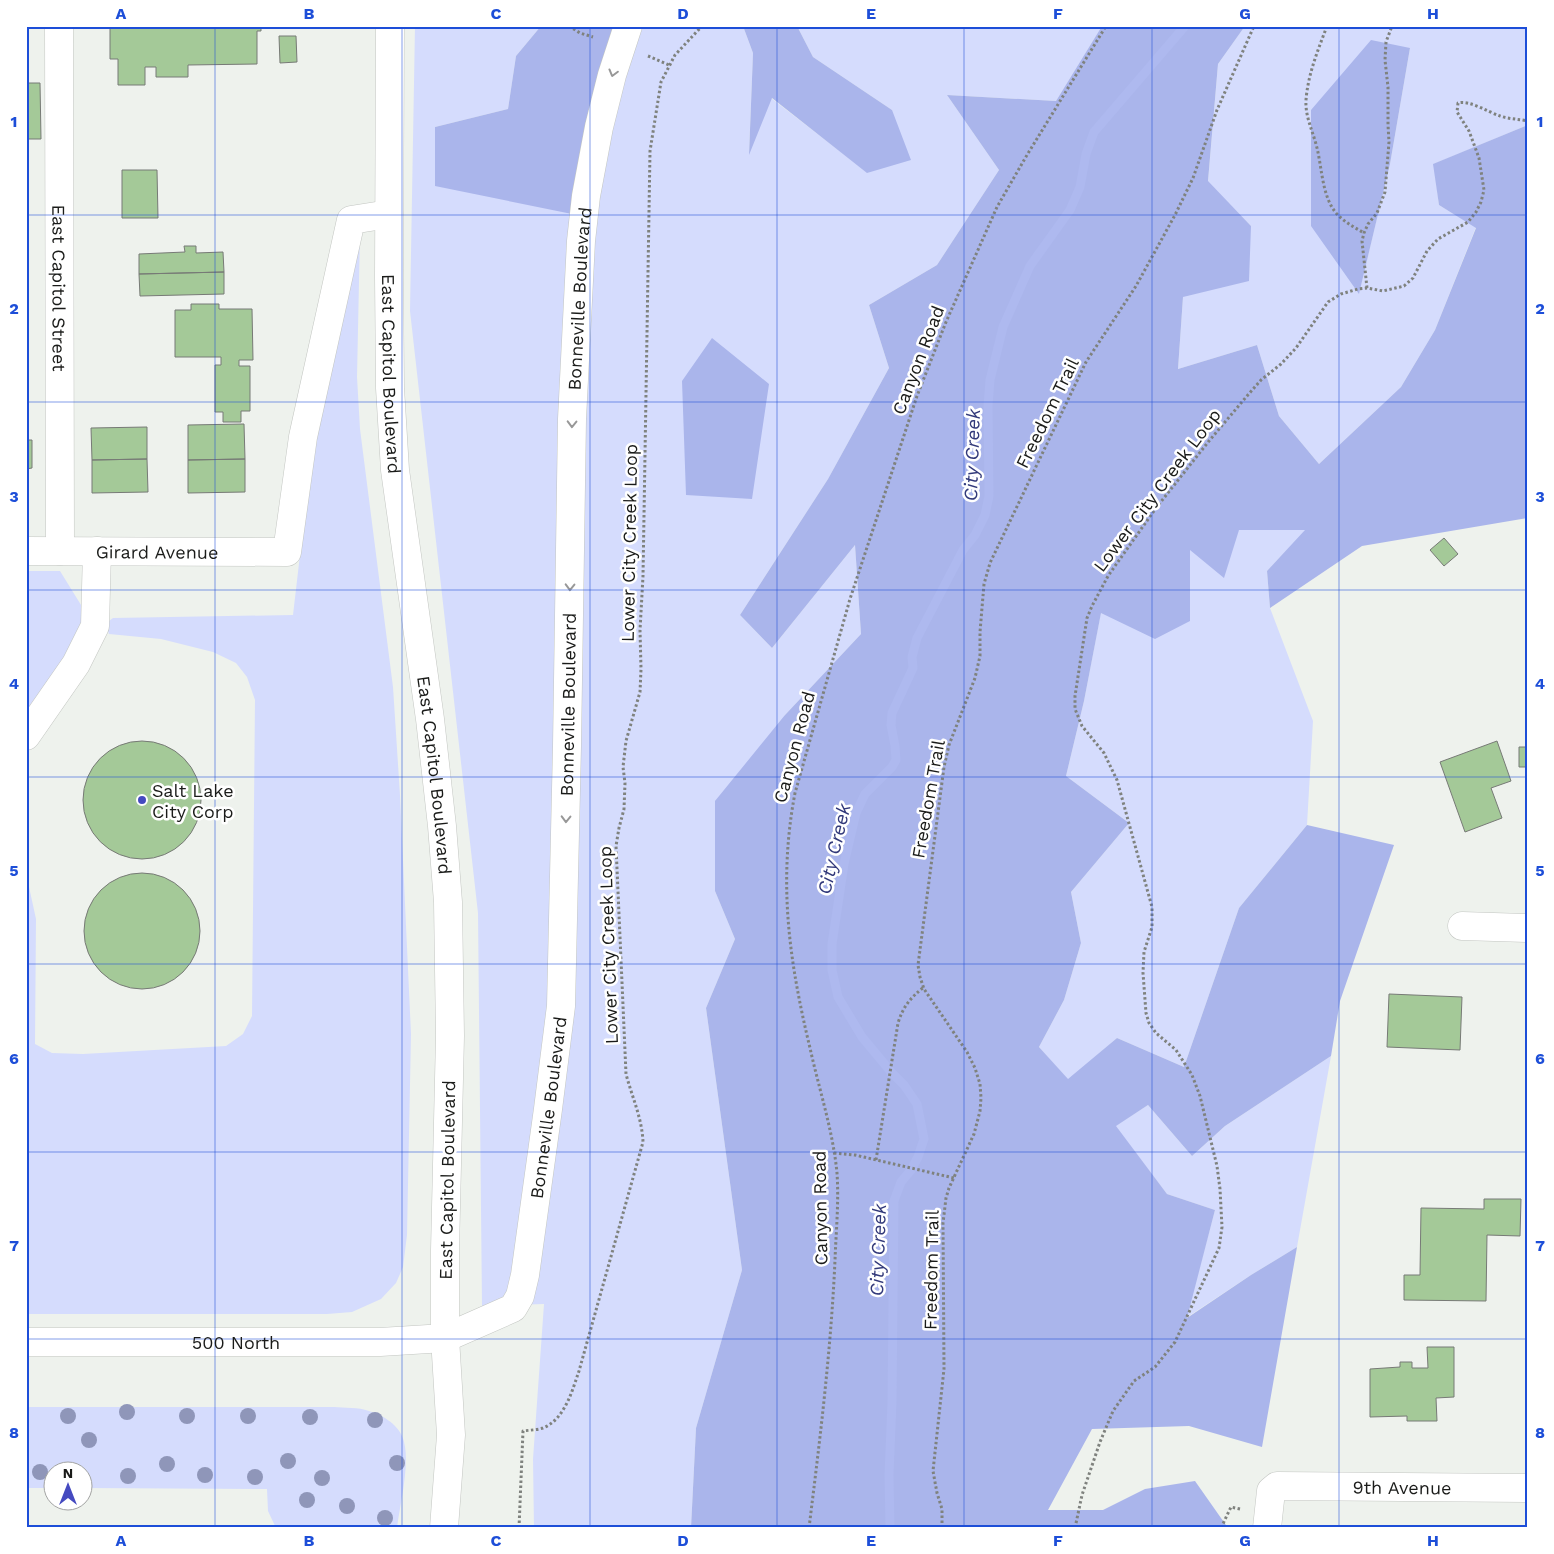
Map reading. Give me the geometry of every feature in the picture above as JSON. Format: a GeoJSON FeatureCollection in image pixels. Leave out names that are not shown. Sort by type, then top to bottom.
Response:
{"type":"FeatureCollection","features":[{"type":"Feature","properties":{"kind":"street","name":"East Capitol Street"},"geometry":{"type":"LineString","coordinates":[[59,26],[60,551]]}},
{"type":"Feature","properties":{"kind":"street","name":"East Capitol Boulevard"},"geometry":{"type":"LineString","coordinates":[[390,26],[390,388],[395,470],[430,719],[448,902],[450,1036],[445,1338],[451,1435],[444,1528]]}},
{"type":"Feature","properties":{"kind":"street","name":"Bonneville Boulevard"},"geometry":{"type":"LineString","coordinates":[[445,1338],[513,1308],[520,1296],[525,1275],[561,1006],[572,419],[581,241],[586,196],[599,127],[612,75],[628,26]]}},
{"type":"Feature","properties":{"kind":"street","name":"Girard Avenue"},"geometry":{"type":"LineString","coordinates":[[26,551],[288,552],[303,437],[351,220],[389,214]]}},
{"type":"Feature","properties":{"kind":"street"},"geometry":{"type":"LineString","coordinates":[[26,736],[76,664],[95,626],[97,551]]}},
{"type":"Feature","properties":{"kind":"street"},"geometry":{"type":"LineString","coordinates":[[1462,926],[1528,928]]}},
{"type":"Feature","properties":{"kind":"street","name":"500 North"},"geometry":{"type":"LineString","coordinates":[[26,1342],[380,1342],[445,1338]]}},
{"type":"Feature","properties":{"kind":"street","name":"9th Avenue"},"geometry":{"type":"LineString","coordinates":[[1257,1519],[1272,1491],[1277,1486],[1528,1488]]}},
{"type":"Feature","properties":{"kind":"path"},"geometry":{"type":"LineString","coordinates":[[569,26],[580,33],[595,38]]}},
{"type":"Feature","properties":{"kind":"path","name":"Lower City Creek Loop"},"geometry":{"type":"LineString","coordinates":[[519,1528],[523,1431],[546,1427],[557,1417],[569,1399],[579,1371],[643,1142],[643,1128],[640,1116],[626,1074],[616,846],[624,809],[625,783],[623,767],[626,741],[640,692],[650,151],[661,82],[675,55],[702,26]]}},
{"type":"Feature","properties":{"kind":"path","name":"Canyon Road"},"geometry":{"type":"LineString","coordinates":[[809,1528],[818,1460],[834,1291],[837,1174],[832,1138],[794,977],[788,928],[786,879],[789,826],[795,793],[850,599],[917,396],[946,322],[997,208],[1106,26]]}},
{"type":"Feature","properties":{"kind":"path","name":"Freedom Trail"},"geometry":{"type":"LineString","coordinates":[[942,1528],[942,1509],[933,1471],[944,1370],[943,1222],[946,1198],[974,1134],[982,1098],[975,1068],[967,1052],[930,999],[920,977],[919,954],[948,745],[975,678],[980,656],[984,584],[990,563],[1086,362],[1136,286],[1193,178],[1217,110],[1254,26]]}},
{"type":"Feature","properties":{"kind":"path"},"geometry":{"type":"LineString","coordinates":[[1327,26],[1311,72],[1306,100],[1307,115],[1317,146],[1324,183],[1333,208],[1342,219],[1364,233]]}},
{"type":"Feature","properties":{"kind":"path"},"geometry":{"type":"LineString","coordinates":[[1367,288],[1362,241],[1368,224],[1377,214],[1385,192],[1389,142],[1388,88],[1385,60],[1386,42],[1392,26]]}},
{"type":"Feature","properties":{"kind":"path"},"geometry":{"type":"LineString","coordinates":[[643,54],[670,64]]}},
{"type":"Feature","properties":{"kind":"path","name":"Lower City Creek Loop"},"geometry":{"type":"LineString","coordinates":[[1075,1528],[1082,1496],[1100,1442],[1113,1411],[1134,1381],[1155,1367],[1174,1342],[1219,1248],[1222,1227],[1217,1166],[1200,1096],[1192,1075],[1176,1050],[1156,1033],[1149,1023],[1146,1013],[1143,973],[1144,952],[1152,927],[1152,907],[1117,780],[1104,753],[1082,726],[1075,709],[1075,696],[1087,618],[1100,588],[1122,554],[1209,441],[1261,380],[1281,364],[1296,348],[1328,302],[1342,294],[1367,288],[1383,291],[1404,286],[1413,278],[1427,251],[1438,239],[1468,222],[1481,202],[1484,190],[1479,158],[1469,131],[1457,112],[1458,103],[1468,102],[1498,116],[1512,120],[1528,121]]}},
{"type":"Feature","properties":{"kind":"path"},"geometry":{"type":"LineString","coordinates":[[876,1160],[898,1023],[906,1003],[912,996],[924,988]]}},
{"type":"Feature","properties":{"kind":"path"},"geometry":{"type":"LineString","coordinates":[[834,1153],[855,1155],[954,1178]]}},
{"type":"Feature","properties":{"kind":"path"},"geometry":{"type":"LineString","coordinates":[[1221,1528],[1231,1508],[1257,1519]]}},
{"type":"Feature","properties":{"kind":"shaded area"},"geometry":{"type":"Polygon","coordinates":[[[415,26],[541,26],[516,56],[508,109],[435,127],[435,185],[614,26],[743,26],[753,53],[749,153],[771,98],[868,173],[892,110],[813,57],[797,26],[1102,26],[1056,101],[947,95],[999,170],[937,265],[869,305],[889,368],[828,479],[740,615],[772,648],[855,545],[861,634],[785,715],[715,891],[735,939],[706,1008],[742,1270],[696,1428],[691,1528],[534,1528],[533,1459],[544,1304],[482,1306],[478,913],[410,311],[415,26]]]}},
{"type":"Feature","properties":{"kind":"shaded area"},"geometry":{"type":"Polygon","coordinates":[[[541,26],[614,26],[572,214],[435,186],[435,127],[508,109],[516,56],[541,26]]]}},
{"type":"Feature","properties":{"kind":"shaded area"},"geometry":{"type":"Polygon","coordinates":[[[743,26],[797,26],[813,57],[892,110],[911,160],[867,173],[772,98],[749,155],[753,53],[743,26]]]}},
{"type":"Feature","properties":{"kind":"shaded area"},"geometry":{"type":"Polygon","coordinates":[[[1102,26],[1245,26],[1218,64],[1208,181],[1251,226],[1249,281],[1183,297],[1178,369],[1257,345],[1279,416],[1319,464],[1401,387],[1435,330],[1476,228],[1439,205],[1433,164],[1528,125],[1528,518],[1362,546],[1270,608],[1267,571],[1305,530],[1239,530],[1224,578],[1190,550],[1190,621],[1155,639],[1101,613],[1084,701],[1066,776],[1129,823],[1071,892],[1081,943],[1064,1000],[1039,1047],[1068,1079],[1117,1038],[1184,1067],[1239,908],[1307,825],[1394,845],[1340,1001],[1331,1056],[1225,1126],[1192,1156],[1148,1105],[1116,1126],[1167,1194],[1215,1210],[1187,1318],[1297,1247],[1262,1447],[1189,1426],[1092,1429],[1048,1510],[1103,1510],[1145,1489],[1195,1481],[1228,1528],[691,1528],[696,1428],[742,1270],[706,1008],[735,939],[715,891],[715,801],[785,715],[861,634],[855,545],[772,648],[740,615],[828,479],[889,368],[869,305],[937,265],[999,170],[947,95],[1056,101],[1102,26]]]}},
{"type":"Feature","properties":{"kind":"shaded area"},"geometry":{"type":"Polygon","coordinates":[[[1245,26],[1528,26],[1528,125],[1434,164],[1439,205],[1476,227],[1435,330],[1401,387],[1319,464],[1279,416],[1257,345],[1178,369],[1183,297],[1251,226],[1208,182],[1218,64],[1245,26]],[[1410,48],[1311,110],[1359,293],[1390,164],[1410,48]]]}},
{"type":"Feature","properties":{"kind":"shaded area"},"geometry":{"type":"Polygon","coordinates":[[[1371,40],[1410,48],[1390,164],[1359,294],[1311,226],[1311,110],[1371,40]]]}},
{"type":"Feature","properties":{"kind":"shaded area"},"geometry":{"type":"Polygon","coordinates":[[[360,234],[357,377],[360,429],[393,687],[411,1034],[407,1235],[403,1267],[396,1283],[381,1299],[352,1312],[327,1314],[26,1314],[26,873],[36,919],[35,1044],[52,1053],[83,1054],[226,1046],[243,1034],[252,1016],[255,700],[247,677],[236,663],[213,652],[161,639],[109,634],[105,624],[113,618],[293,615],[315,426],[360,234]]]}},
{"type":"Feature","properties":{"kind":"shaded area"},"geometry":{"type":"Polygon","coordinates":[[[712,338],[769,384],[752,499],[686,495],[682,381],[712,338]]]}},
{"type":"Feature","properties":{"kind":"shaded area"},"geometry":{"type":"Polygon","coordinates":[[[1239,530],[1306,530],[1267,571],[1270,608],[1313,721],[1307,825],[1239,908],[1184,1067],[1117,1038],[1068,1080],[1039,1047],[1064,1000],[1081,943],[1071,892],[1129,823],[1066,776],[1084,701],[1101,612],[1190,621],[1190,550],[1239,530]]]}},
{"type":"Feature","properties":{"kind":"shaded area"},"geometry":{"type":"Polygon","coordinates":[[[26,571],[60,571],[86,613],[76,643],[26,711],[26,571]]]}},
{"type":"Feature","properties":{"kind":"shaded area"},"geometry":{"type":"Polygon","coordinates":[[[1331,1056],[1297,1247],[1186,1318],[1215,1210],[1167,1194],[1115,1126],[1148,1105],[1192,1156],[1225,1126],[1331,1056]]]}},
{"type":"Feature","properties":{"kind":"shaded area"},"geometry":{"type":"Polygon","coordinates":[[[26,1407],[334,1407],[360,1409],[374,1412],[388,1420],[400,1432],[405,1445],[406,1468],[397,1528],[276,1528],[268,1511],[267,1489],[92,1488],[92,1462],[42,1462],[42,1488],[26,1488],[26,1407]]]}},
{"type":"Feature","properties":{"kind":"building"},"geometry":{"type":"Polygon","coordinates":[[[110,26],[261,26],[261,31],[257,31],[257,64],[188,65],[188,77],[156,77],[156,67],[145,67],[145,85],[118,85],[118,59],[110,59],[110,26]]]}},
{"type":"Feature","properties":{"kind":"building"},"geometry":{"type":"Polygon","coordinates":[[[279,36],[296,36],[297,62],[280,63],[279,36]]]}},
{"type":"Feature","properties":{"kind":"building"},"geometry":{"type":"Polygon","coordinates":[[[26,83],[40,83],[41,139],[28,139],[28,145],[26,145],[26,83]]]}},
{"type":"Feature","properties":{"kind":"building"},"geometry":{"type":"Polygon","coordinates":[[[122,170],[157,170],[158,218],[122,218],[122,170]]]}},
{"type":"Feature","properties":{"kind":"building"},"geometry":{"type":"Polygon","coordinates":[[[184,246],[196,246],[196,253],[223,252],[224,272],[139,274],[139,254],[185,252],[184,246]]]}},
{"type":"Feature","properties":{"kind":"building"},"geometry":{"type":"Polygon","coordinates":[[[224,272],[224,294],[140,296],[139,274],[224,272]]]}},
{"type":"Feature","properties":{"kind":"building"},"geometry":{"type":"Polygon","coordinates":[[[191,304],[219,304],[219,309],[252,309],[253,360],[239,360],[239,366],[250,366],[250,411],[241,411],[241,422],[223,422],[223,412],[215,412],[215,365],[221,365],[221,357],[175,357],[175,310],[191,310],[191,304]]]}},
{"type":"Feature","properties":{"kind":"building"},"geometry":{"type":"Polygon","coordinates":[[[244,424],[245,459],[188,460],[188,425],[244,424]]]}},
{"type":"Feature","properties":{"kind":"building"},"geometry":{"type":"Polygon","coordinates":[[[147,427],[147,459],[92,460],[91,428],[147,427]]]}},
{"type":"Feature","properties":{"kind":"building"},"geometry":{"type":"Polygon","coordinates":[[[26,440],[32,440],[32,468],[26,469],[26,440]]]}},
{"type":"Feature","properties":{"kind":"building"},"geometry":{"type":"Polygon","coordinates":[[[147,459],[148,492],[92,493],[92,460],[147,459]]]}},
{"type":"Feature","properties":{"kind":"building"},"geometry":{"type":"Polygon","coordinates":[[[245,459],[245,492],[188,493],[188,460],[245,459]]]}},
{"type":"Feature","properties":{"kind":"building"},"geometry":{"type":"Polygon","coordinates":[[[1444,538],[1458,554],[1444,566],[1430,550],[1444,538]]]}},
{"type":"Feature","properties":{"kind":"building","name":"Salt Lake City Corp"},"geometry":{"type":"Polygon","coordinates":[[[142,741],[165,745],[184,758],[197,777],[201,800],[197,823],[184,842],[165,855],[142,859],[119,855],[100,842],[87,823],[83,800],[87,777],[100,758],[119,745],[142,741]]]}},
{"type":"Feature","properties":{"kind":"building"},"geometry":{"type":"Polygon","coordinates":[[[1497,741],[1511,781],[1491,788],[1502,818],[1465,832],[1440,762],[1497,741]]]}},
{"type":"Feature","properties":{"kind":"building"},"geometry":{"type":"Polygon","coordinates":[[[1519,747],[1528,747],[1528,767],[1519,767],[1519,747]]]}},
{"type":"Feature","properties":{"kind":"building","name":"Salt Lake City Corp"},"geometry":{"type":"Polygon","coordinates":[[[142,873],[164,878],[183,890],[195,909],[200,931],[195,953],[183,972],[164,984],[142,989],[120,984],[101,972],[89,953],[84,931],[89,909],[101,890],[120,878],[142,873]]]}},
{"type":"Feature","properties":{"kind":"building"},"geometry":{"type":"Polygon","coordinates":[[[1389,994],[1462,997],[1460,1050],[1387,1047],[1389,994]]]}},
{"type":"Feature","properties":{"kind":"building"},"geometry":{"type":"Polygon","coordinates":[[[1484,1199],[1521,1199],[1520,1236],[1487,1235],[1486,1301],[1404,1300],[1404,1275],[1420,1275],[1421,1208],[1484,1209],[1484,1199]]]}},
{"type":"Feature","properties":{"kind":"building"},"geometry":{"type":"Polygon","coordinates":[[[1427,1347],[1454,1347],[1454,1397],[1436,1398],[1437,1421],[1407,1421],[1407,1416],[1370,1417],[1370,1369],[1400,1367],[1400,1362],[1412,1362],[1412,1368],[1428,1368],[1427,1347]]]}},
{"type":"Feature","properties":{"kind":"waterway","name":"City Creek"},"geometry":{"type":"LineString","coordinates":[[890,1528],[889,1475],[892,1402],[894,1201],[901,1182],[911,1170],[918,1157],[924,1139],[917,1104],[904,1085],[862,1037],[838,997],[832,970],[832,944],[844,864],[856,813],[865,794],[892,767],[896,760],[891,725],[892,713],[913,668],[912,657],[917,638],[963,550],[975,535],[985,515],[989,496],[988,406],[990,380],[1003,327],[1030,266],[1070,210],[1080,187],[1086,154],[1094,132],[1185,26]]}},
{"type":"Feature","properties":{"kind":"place","name":"Salt Lake City Corp"},"geometry":{"type":"Point","coordinates":[142,800]}}]}
